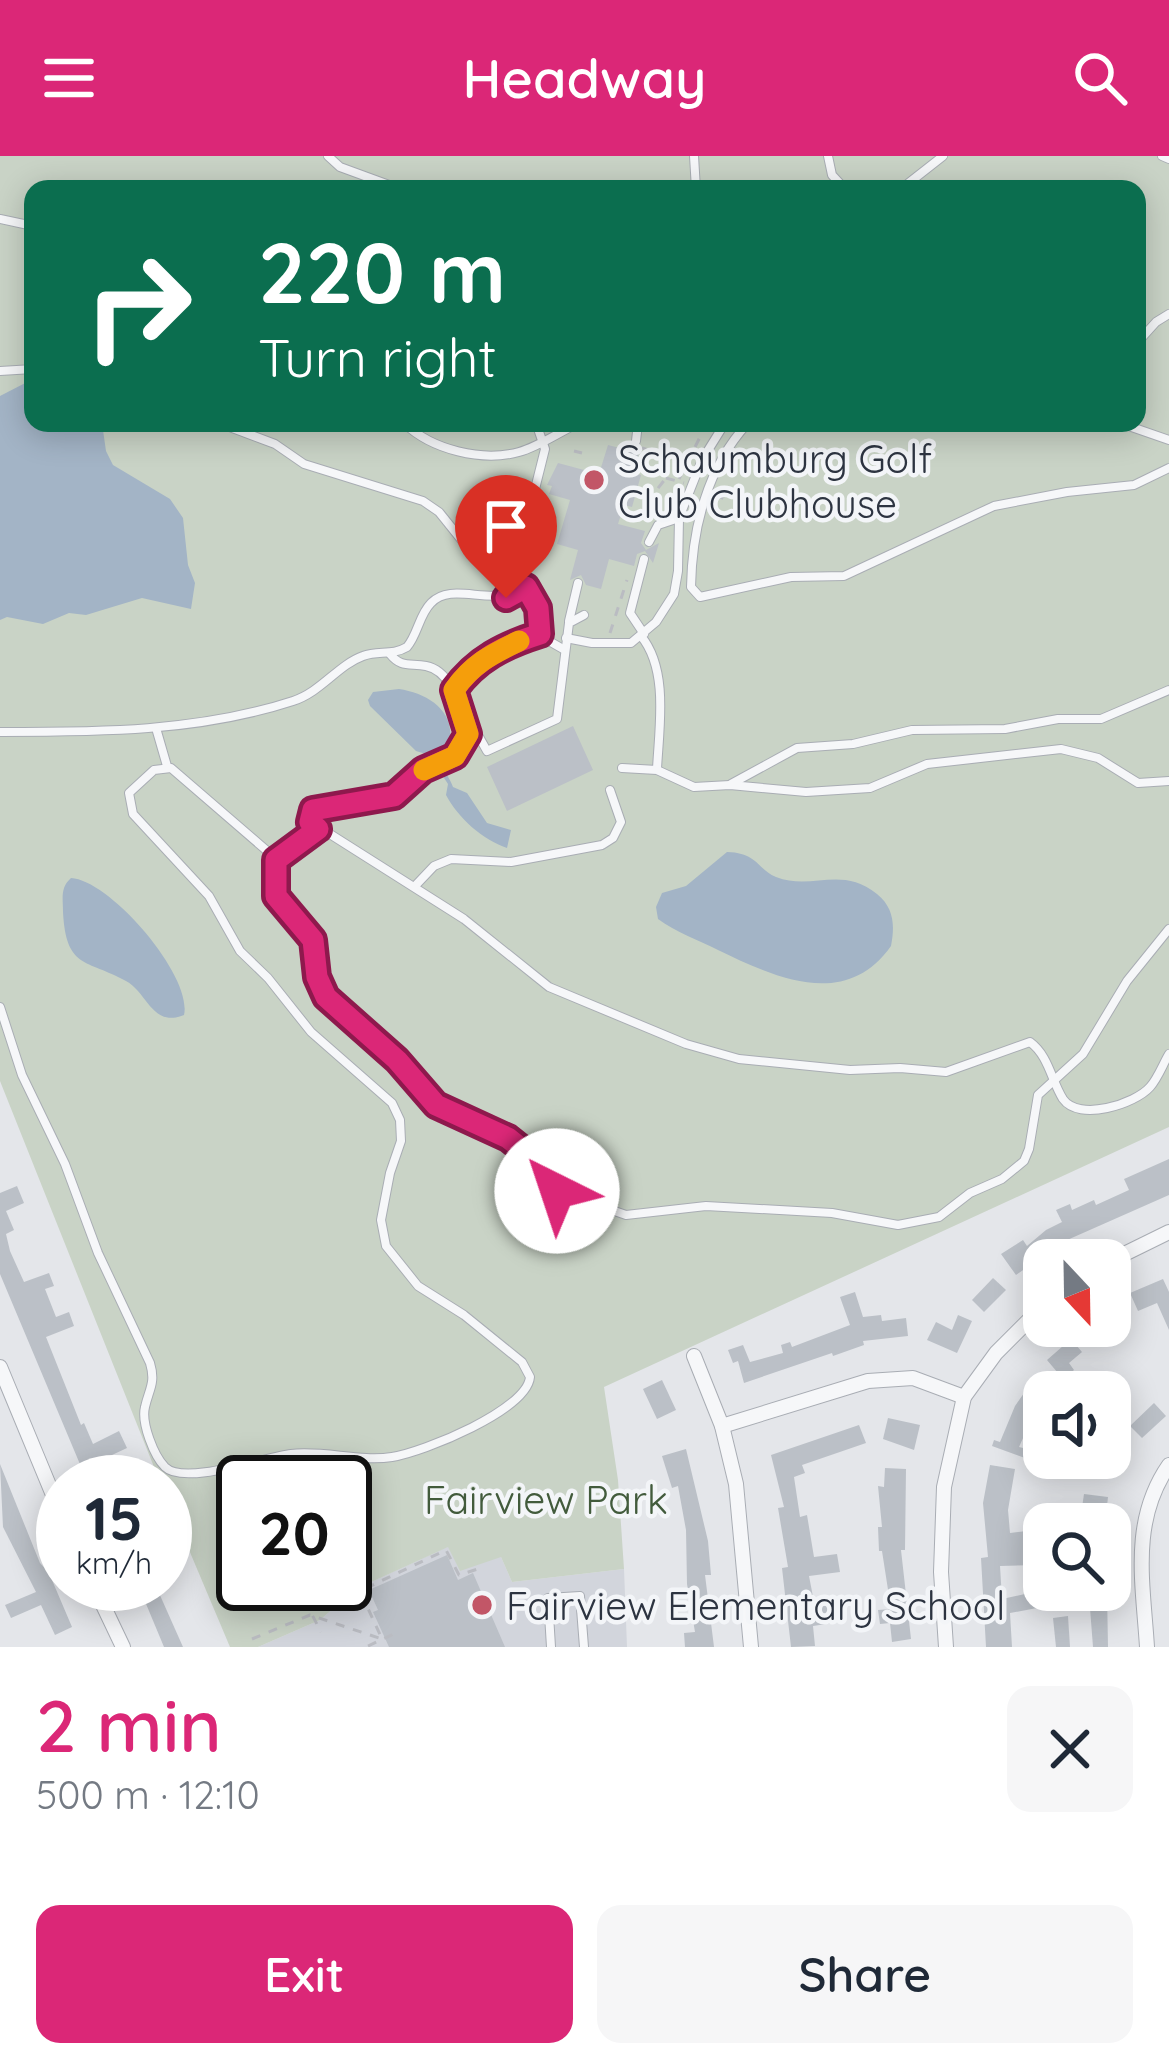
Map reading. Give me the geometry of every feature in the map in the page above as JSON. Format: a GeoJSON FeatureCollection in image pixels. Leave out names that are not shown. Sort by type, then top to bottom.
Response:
{"type":"FeatureCollection","features":[{"type":"Feature","properties":{"kind":"street"},"geometry":{"type":"LineString","coordinates":[[1131,1251],[1169,1232]]}},
{"type":"Feature","properties":{"kind":"street"},"geometry":{"type":"LineString","coordinates":[[946,1647],[941,1571],[944,1487],[964,1397],[1023,1326]]}},
{"type":"Feature","properties":{"kind":"street"},"geometry":{"type":"LineString","coordinates":[[694,1356],[722,1426],[736,1484],[752,1647]]}},
{"type":"Feature","properties":{"kind":"street"},"geometry":{"type":"LineString","coordinates":[[0,1367],[37,1455]]}},
{"type":"Feature","properties":{"kind":"street"},"geometry":{"type":"LineString","coordinates":[[722,1426],[868,1381],[913,1378],[964,1397]]}},
{"type":"Feature","properties":{"kind":"street"},"geometry":{"type":"LineString","coordinates":[[1147,1647],[1140,1536],[1157,1483],[1169,1465]]}},
{"type":"Feature","properties":{"kind":"street"},"geometry":{"type":"LineString","coordinates":[[106,1611],[123,1647]]}},
{"type":"Feature","properties":{"kind":"lane"},"geometry":{"type":"LineString","coordinates":[[328,156],[340,167],[375,180]]}},
{"type":"Feature","properties":{"kind":"lane"},"geometry":{"type":"LineString","coordinates":[[913,180],[943,156]]}},
{"type":"Feature","properties":{"kind":"lane"},"geometry":{"type":"LineString","coordinates":[[1146,333],[1169,314]]}},
{"type":"Feature","properties":{"kind":"lane"},"geometry":{"type":"LineString","coordinates":[[243,432],[275,444],[304,464],[428,503],[472,553],[492,566],[514,570],[538,608],[540,634],[563,649]]}},
{"type":"Feature","properties":{"kind":"lane"},"geometry":{"type":"LineString","coordinates":[[419,432],[447,448],[476,454],[516,453],[560,432]]}},
{"type":"Feature","properties":{"kind":"lane"},"geometry":{"type":"LineString","coordinates":[[514,570],[526,561],[532,547],[531,505],[544,440],[540,432]]}},
{"type":"Feature","properties":{"kind":"lane"},"geometry":{"type":"LineString","coordinates":[[638,432],[638,444]]}},
{"type":"Feature","properties":{"kind":"lane"},"geometry":{"type":"LineString","coordinates":[[566,638],[627,644],[666,608],[676,586],[679,518],[701,460],[719,432]]}},
{"type":"Feature","properties":{"kind":"lane"},"geometry":{"type":"LineString","coordinates":[[741,432],[724,453],[694,528],[691,587],[700,597],[791,577],[844,576],[994,506],[1127,486],[1169,468]]}},
{"type":"Feature","properties":{"kind":"lane"},"geometry":{"type":"LineString","coordinates":[[649,542],[656,526],[679,518]]}},
{"type":"Feature","properties":{"kind":"lane"},"geometry":{"type":"LineString","coordinates":[[644,560],[629,613],[650,648],[658,688],[657,770]]}},
{"type":"Feature","properties":{"kind":"lane"},"geometry":{"type":"LineString","coordinates":[[468,734],[478,735],[487,751],[557,718],[563,649],[578,583]]}},
{"type":"Feature","properties":{"kind":"lane"},"geometry":{"type":"LineString","coordinates":[[0,732],[156,728],[212,722],[292,701],[317,690],[359,658],[390,654],[410,644],[426,609],[439,598],[461,594],[500,598],[526,587]]}},
{"type":"Feature","properties":{"kind":"lane"},"geometry":{"type":"LineString","coordinates":[[568,623],[584,615]]}},
{"type":"Feature","properties":{"kind":"lane"},"geometry":{"type":"LineString","coordinates":[[454,690],[477,662],[540,634]]}},
{"type":"Feature","properties":{"kind":"lane"},"geometry":{"type":"LineString","coordinates":[[390,654],[406,666],[430,667],[454,690],[468,734],[455,756],[426,769],[390,797],[313,810],[310,822],[474,926],[549,987],[735,1058],[840,1069],[946,1072],[1030,1042],[1039,1049],[1064,1101],[1084,1109],[1115,1105],[1150,1087],[1169,1054]]}},
{"type":"Feature","properties":{"kind":"lane"},"geometry":{"type":"LineString","coordinates":[[730,785],[797,748],[853,744],[913,730],[1005,729],[1058,719],[1100,719],[1169,691]]}},
{"type":"Feature","properties":{"kind":"lane"},"geometry":{"type":"LineString","coordinates":[[156,728],[167,766],[276,860],[276,896],[311,936],[317,977],[331,1002],[397,1060],[436,1105],[508,1138],[528,1154],[557,1191],[616,1213],[729,1207],[832,1214],[898,1225],[928,1222],[1020,1164],[1029,1149],[1036,1100],[1083,1054],[1134,971],[1169,929]]}},
{"type":"Feature","properties":{"kind":"lane"},"geometry":{"type":"LineString","coordinates":[[622,768],[657,770],[694,787],[730,785],[780,792],[861,789],[920,766],[1045,749],[1092,756],[1138,783],[1169,781]]}},
{"type":"Feature","properties":{"kind":"lane"},"geometry":{"type":"LineString","coordinates":[[0,1007],[22,1075],[150,1363],[154,1382],[145,1418],[160,1459],[170,1471],[224,1469],[293,1454],[394,1456],[481,1421],[512,1405],[528,1390],[530,1377],[521,1362],[460,1312],[418,1286],[383,1241],[381,1220],[402,1136],[389,1098],[310,1032],[240,951],[209,896],[130,810],[131,790],[149,773],[167,766]]}},
{"type":"Feature","properties":{"kind":"lane"},"geometry":{"type":"LineString","coordinates":[[415,886],[434,866],[451,859],[511,862],[602,845],[614,838],[621,823],[610,790]]}},
{"type":"Feature","properties":{"kind":"lane"},"geometry":{"type":"LineString","coordinates":[[276,860],[318,829]]}},
{"type":"Feature","properties":{"kind":"lane"},"geometry":{"type":"LineString","coordinates":[[551,1647],[548,1598],[580,1596],[584,1647]]}},
{"type":"Feature","properties":{"kind":"path"},"geometry":{"type":"LineString","coordinates":[[666,478],[679,481],[702,432]]}},
{"type":"Feature","properties":{"kind":"path"},"geometry":{"type":"LineString","coordinates":[[638,444],[686,462]]}},
{"type":"Feature","properties":{"kind":"path"},"geometry":{"type":"LineString","coordinates":[[574,451],[582,453]]}},
{"type":"Feature","properties":{"kind":"path"},"geometry":{"type":"LineString","coordinates":[[661,454],[666,478]]}},
{"type":"Feature","properties":{"kind":"path"},"geometry":{"type":"LineString","coordinates":[[645,530],[654,496],[666,478]]}},
{"type":"Feature","properties":{"kind":"path"},"geometry":{"type":"LineString","coordinates":[[636,492],[654,496],[679,518]]}},
{"type":"Feature","properties":{"kind":"path"},"geometry":{"type":"LineString","coordinates":[[607,644],[623,585],[634,568]]}},
{"type":"Feature","properties":{"kind":"path"},"geometry":{"type":"LineString","coordinates":[[382,1639],[360,1591],[446,1550],[459,1575],[481,1568]]}},
{"type":"Feature","properties":{"kind":"path"},"geometry":{"type":"LineString","coordinates":[[308,1611],[321,1632]]}},
{"type":"Feature","properties":{"kind":"path"},"geometry":{"type":"LineString","coordinates":[[252,1639],[310,1615],[382,1639]]}},
{"type":"Feature","properties":{"kind":"path"},"geometry":{"type":"LineString","coordinates":[[368,1646],[395,1633]]}},
{"type":"Feature","properties":{"kind":"shaded area","name":"Fairview Elementary School"},"geometry":{"type":"Polygon","coordinates":[[[449,1546],[501,1557],[512,1582],[624,1569],[627,1647],[258,1647],[330,1611],[372,1611],[372,1582],[449,1546]]]}},
{"type":"Feature","properties":{"kind":"green space","name":"Fairview Park"},"geometry":{"type":"Polygon","coordinates":[[[0,156],[1169,156],[1169,1127],[604,1387],[618,1480],[624,1569],[512,1582],[501,1557],[460,1571],[448,1547],[372,1582],[372,1455],[216,1455],[216,1611],[330,1611],[258,1647],[230,1647],[192,1557],[192,1455],[149,1455],[0,1081],[0,156]]]}},
{"type":"Feature","properties":{"kind":"water"},"geometry":{"type":"Polygon","coordinates":[[[24,384],[24,432],[103,432],[113,465],[170,499],[183,518],[188,565],[195,583],[191,609],[142,598],[86,615],[69,613],[43,624],[7,617],[0,620],[0,396],[24,384]]]}},
{"type":"Feature","properties":{"kind":"water"},"geometry":{"type":"Polygon","coordinates":[[[399,689],[419,694],[443,711],[450,729],[444,769],[453,787],[467,793],[487,823],[511,830],[507,848],[464,820],[446,795],[448,784],[429,755],[416,751],[370,706],[373,692],[399,689]]]}},
{"type":"Feature","properties":{"kind":"water"},"geometry":{"type":"Polygon","coordinates":[[[727,852],[745,855],[789,881],[839,880],[864,886],[883,899],[890,911],[891,946],[873,966],[852,978],[808,982],[762,970],[658,919],[656,907],[662,893],[686,886],[727,852]]]}},
{"type":"Feature","properties":{"kind":"water"},"geometry":{"type":"Polygon","coordinates":[[[71,878],[106,895],[145,933],[176,977],[184,1015],[173,1018],[157,1013],[133,986],[74,953],[63,912],[64,889],[71,878]]]}},
{"type":"Feature","properties":{"kind":"building"},"geometry":{"type":"Polygon","coordinates":[[[608,445],[639,453],[633,473],[641,475],[632,507],[624,505],[618,524],[645,531],[641,543],[646,550],[659,543],[653,563],[645,551],[637,554],[634,566],[609,559],[601,589],[586,585],[581,575],[570,580],[578,550],[557,544],[570,500],[549,494],[552,486],[547,485],[558,463],[599,474],[608,445]]]}},
{"type":"Feature","properties":{"kind":"building"},"geometry":{"type":"Polygon","coordinates":[[[573,726],[593,770],[507,811],[487,767],[573,726]]]}},
{"type":"Feature","properties":{"kind":"building"},"geometry":{"type":"Polygon","coordinates":[[[1169,1159],[1169,1195],[1069,1239],[1035,1239],[1062,1222],[1056,1210],[1070,1204],[1072,1210],[1094,1200],[1096,1205],[1129,1190],[1124,1179],[1169,1159]]]}},
{"type":"Feature","properties":{"kind":"building"},"geometry":{"type":"Polygon","coordinates":[[[17,1186],[24,1203],[6,1211],[14,1230],[6,1234],[10,1251],[24,1282],[49,1273],[54,1286],[45,1289],[56,1317],[69,1312],[74,1326],[46,1337],[93,1444],[119,1431],[127,1448],[112,1455],[76,1455],[0,1274],[0,1193],[17,1186]]]}},
{"type":"Feature","properties":{"kind":"building"},"geometry":{"type":"Polygon","coordinates":[[[1023,1240],[1023,1270],[1016,1275],[1001,1254],[1023,1240]]]}},
{"type":"Feature","properties":{"kind":"building"},"geometry":{"type":"Polygon","coordinates":[[[993,1278],[1006,1290],[984,1312],[972,1300],[993,1278]]]}},
{"type":"Feature","properties":{"kind":"building"},"geometry":{"type":"Polygon","coordinates":[[[1163,1279],[1169,1292],[1169,1330],[1157,1303],[1138,1311],[1131,1293],[1163,1279]]]}},
{"type":"Feature","properties":{"kind":"building"},"geometry":{"type":"Polygon","coordinates":[[[855,1292],[863,1317],[906,1318],[908,1336],[863,1341],[864,1345],[833,1356],[744,1383],[738,1361],[733,1363],[728,1350],[743,1345],[750,1362],[783,1353],[781,1345],[790,1342],[792,1347],[850,1325],[840,1297],[855,1292]]]}},
{"type":"Feature","properties":{"kind":"building"},"geometry":{"type":"Polygon","coordinates":[[[958,1315],[972,1321],[957,1353],[927,1340],[936,1322],[952,1330],[958,1315]]]}},
{"type":"Feature","properties":{"kind":"building"},"geometry":{"type":"Polygon","coordinates":[[[1062,1347],[1078,1347],[1082,1352],[1069,1363],[1073,1371],[1056,1371],[1047,1360],[1062,1347]]]}},
{"type":"Feature","properties":{"kind":"building"},"geometry":{"type":"Polygon","coordinates":[[[662,1380],[676,1410],[657,1419],[643,1389],[662,1380]]]}},
{"type":"Feature","properties":{"kind":"building"},"geometry":{"type":"Polygon","coordinates":[[[1023,1395],[1019,1447],[1023,1457],[992,1446],[994,1440],[1000,1442],[1023,1395]]]}},
{"type":"Feature","properties":{"kind":"building"},"geometry":{"type":"Polygon","coordinates":[[[1154,1403],[1166,1416],[1142,1438],[1131,1425],[1154,1403]]]}},
{"type":"Feature","properties":{"kind":"building"},"geometry":{"type":"Polygon","coordinates":[[[888,1418],[920,1425],[914,1450],[883,1439],[888,1418]]]}},
{"type":"Feature","properties":{"kind":"building"},"geometry":{"type":"Polygon","coordinates":[[[859,1425],[866,1443],[802,1465],[805,1473],[794,1477],[800,1517],[807,1515],[814,1557],[837,1554],[840,1572],[809,1576],[815,1607],[836,1604],[839,1622],[813,1626],[815,1646],[791,1647],[782,1568],[788,1567],[778,1508],[784,1507],[771,1455],[859,1425]]]}},
{"type":"Feature","properties":{"kind":"building"},"geometry":{"type":"Polygon","coordinates":[[[686,1449],[708,1541],[711,1575],[705,1575],[714,1647],[685,1647],[684,1633],[695,1632],[687,1584],[686,1530],[678,1486],[672,1488],[662,1456],[686,1449]]]}},
{"type":"Feature","properties":{"kind":"building"},"geometry":{"type":"Polygon","coordinates":[[[0,1464],[36,1553],[36,1592],[3,1527],[0,1464]]]}},
{"type":"Feature","properties":{"kind":"building"},"geometry":{"type":"Polygon","coordinates":[[[990,1465],[1015,1469],[1008,1510],[1010,1533],[1023,1531],[1023,1565],[1000,1566],[1002,1599],[1023,1594],[1023,1611],[1010,1613],[1012,1647],[986,1647],[981,1558],[988,1557],[983,1503],[990,1465]]]}},
{"type":"Feature","properties":{"kind":"building"},"geometry":{"type":"Polygon","coordinates":[[[885,1468],[906,1469],[905,1550],[901,1550],[911,1639],[892,1642],[890,1623],[880,1624],[878,1610],[891,1609],[879,1551],[878,1486],[884,1487],[885,1468]]]}},
{"type":"Feature","properties":{"kind":"building"},"geometry":{"type":"Polygon","coordinates":[[[1084,1494],[1108,1497],[1107,1503],[1083,1503],[1084,1494]]]}},
{"type":"Feature","properties":{"kind":"building"},"geometry":{"type":"Polygon","coordinates":[[[447,1555],[458,1580],[473,1573],[505,1647],[389,1647],[373,1612],[378,1610],[372,1589],[447,1555]]]}},
{"type":"Feature","properties":{"kind":"building"},"geometry":{"type":"Polygon","coordinates":[[[36,1592],[36,1607],[11,1618],[5,1605],[36,1592]]]}},
{"type":"Feature","properties":{"kind":"building"},"geometry":{"type":"Polygon","coordinates":[[[44,1611],[65,1611],[72,1627],[55,1635],[44,1611]]]}},
{"type":"Feature","properties":{"kind":"building"},"geometry":{"type":"Polygon","coordinates":[[[149,1611],[167,1611],[183,1647],[164,1647],[149,1611]]]}},
{"type":"Feature","properties":{"kind":"building"},"geometry":{"type":"Polygon","coordinates":[[[1090,1611],[1107,1611],[1108,1647],[1093,1647],[1090,1611]]]}},
{"type":"Feature","properties":{"kind":"building"},"geometry":{"type":"Polygon","coordinates":[[[1068,1616],[1070,1647],[1056,1647],[1053,1618],[1068,1616]]]}},
{"type":"Feature","properties":{"kind":"slow traffic"},"geometry":{"type":"LineString","coordinates":[[424,770],[455,756],[468,734],[454,690],[465,674],[477,662],[519,641]]}},
{"type":"Feature","properties":{"kind":"place","name":"Schaumburg Golf Club Clubhouse"},"geometry":{"type":"Point","coordinates":[594,480]}},
{"type":"Feature","properties":{"kind":"place","name":"Fairview Elementary School"},"geometry":{"type":"Point","coordinates":[482,1605]}},
{"type":"Feature","properties":{"kind":"route"},"geometry":{"type":"LineString","coordinates":[[506,598],[526,587],[538,608],[540,634],[483,658],[465,674],[454,690],[468,734],[455,756],[423,770],[390,797],[313,810],[310,822],[318,829],[276,860],[275,892],[281,905],[308,930],[315,946],[317,977],[331,1002],[385,1048],[436,1105],[508,1138],[528,1154],[557,1191]]}}]}
